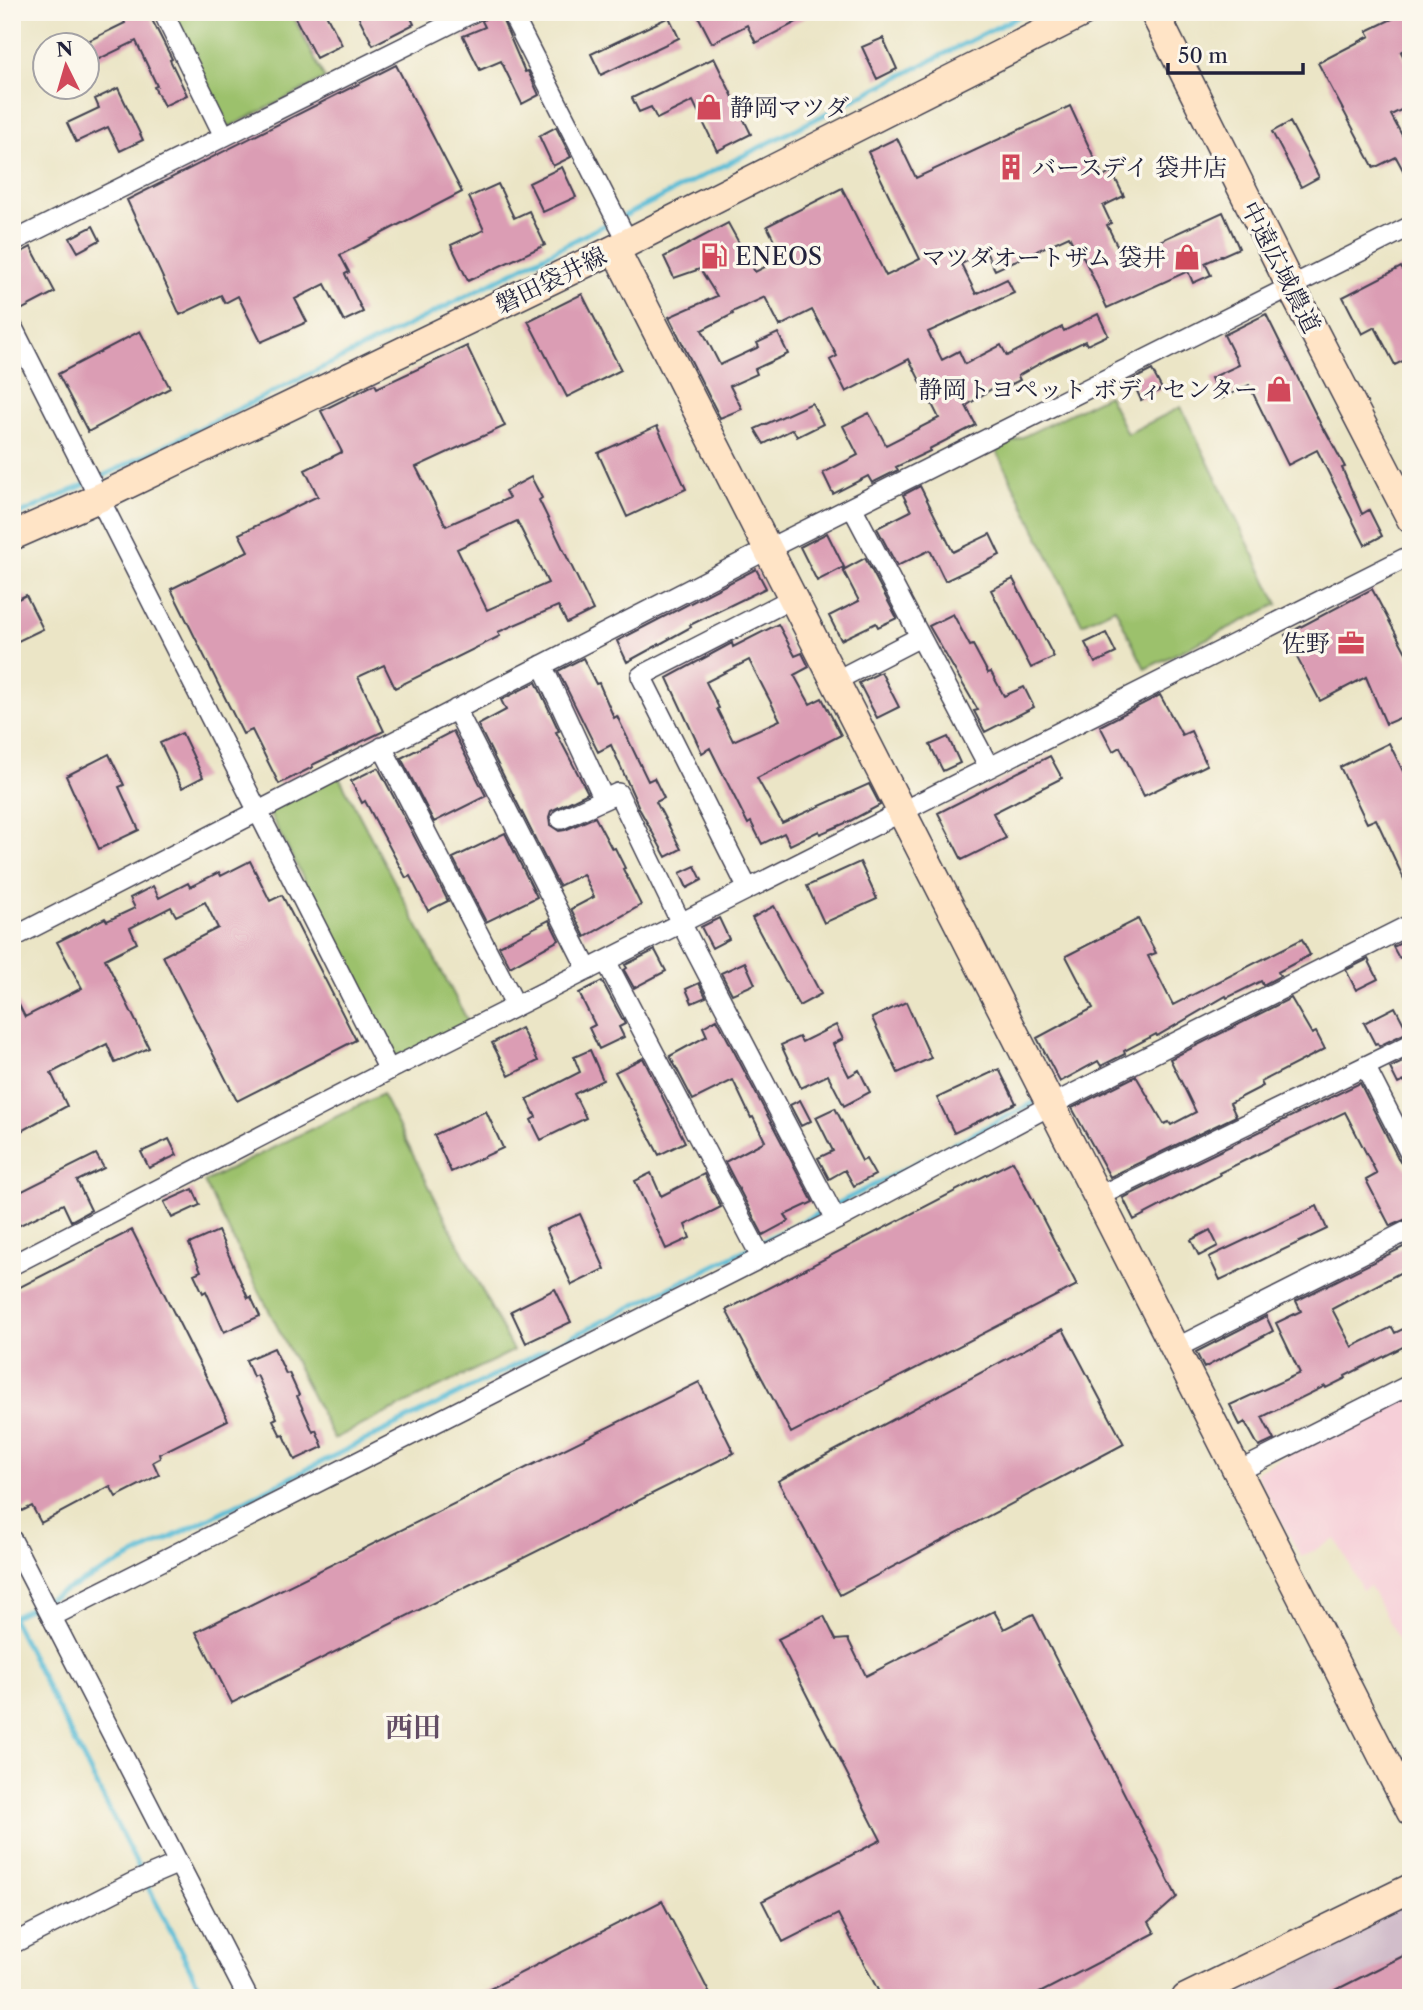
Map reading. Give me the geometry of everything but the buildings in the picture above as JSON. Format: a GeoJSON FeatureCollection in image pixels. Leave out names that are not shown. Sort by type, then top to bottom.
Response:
{"type":"FeatureCollection","features":[{"type":"Feature","properties":{"kind":"street"},"geometry":{"type":"LineString","coordinates":[[163,12],[224,136]]}},
{"type":"Feature","properties":{"kind":"street"},"geometry":{"type":"LineString","coordinates":[[12,242],[474,12]]}},
{"type":"Feature","properties":{"kind":"street"},"geometry":{"type":"LineString","coordinates":[[511,12],[768,549],[1411,1812]]}},
{"type":"Feature","properties":{"kind":"street","name":"磐田袋井線"},"geometry":{"type":"LineString","coordinates":[[12,536],[101,497],[622,246],[1084,12]]}},
{"type":"Feature","properties":{"kind":"street","name":"中遠広域農道"},"geometry":{"type":"LineString","coordinates":[[1154,12],[1291,287],[1411,519]]}},
{"type":"Feature","properties":{"kind":"street"},"geometry":{"type":"LineString","coordinates":[[12,938],[768,549],[1411,226]]}},
{"type":"Feature","properties":{"kind":"street"},"geometry":{"type":"LineString","coordinates":[[12,326],[389,1070]]}},
{"type":"Feature","properties":{"kind":"street"},"geometry":{"type":"LineString","coordinates":[[852,507],[989,767]]}},
{"type":"Feature","properties":{"kind":"street"},"geometry":{"type":"LineString","coordinates":[[12,1265],[389,1070],[1411,555]]}},
{"type":"Feature","properties":{"kind":"street"},"geometry":{"type":"LineString","coordinates":[[748,889],[640,676],[793,598]]}},
{"type":"Feature","properties":{"kind":"street"},"geometry":{"type":"LineString","coordinates":[[835,681],[920,637]]}},
{"type":"Feature","properties":{"kind":"street"},"geometry":{"type":"LineString","coordinates":[[542,665],[604,799]]}},
{"type":"Feature","properties":{"kind":"street"},"geometry":{"type":"LineString","coordinates":[[456,709],[588,970]]}},
{"type":"Feature","properties":{"kind":"street"},"geometry":{"type":"LineString","coordinates":[[382,747],[516,1006]]}},
{"type":"Feature","properties":{"kind":"street"},"geometry":{"type":"LineString","coordinates":[[561,819],[618,793],[681,923],[831,1210]]}},
{"type":"Feature","properties":{"kind":"street"},"geometry":{"type":"LineString","coordinates":[[53,1616],[755,1248],[1051,1105],[1411,923]]}},
{"type":"Feature","properties":{"kind":"street"},"geometry":{"type":"LineString","coordinates":[[606,961],[755,1248]]}},
{"type":"Feature","properties":{"kind":"street"},"geometry":{"type":"LineString","coordinates":[[1097,1197],[1411,1044]]}},
{"type":"Feature","properties":{"kind":"street"},"geometry":{"type":"LineString","coordinates":[[1365,1066],[1411,1156]]}},
{"type":"Feature","properties":{"kind":"street"},"geometry":{"type":"LineString","coordinates":[[1174,1349],[1411,1229]]}},
{"type":"Feature","properties":{"kind":"street"},"geometry":{"type":"LineString","coordinates":[[1237,1472],[1411,1384]]}},
{"type":"Feature","properties":{"kind":"street"},"geometry":{"type":"LineString","coordinates":[[12,1540],[53,1616],[175,1864],[248,1998]]}},
{"type":"Feature","properties":{"kind":"street"},"geometry":{"type":"LineString","coordinates":[[12,1944],[175,1864]]}},
{"type":"Feature","properties":{"kind":"street"},"geometry":{"type":"LineString","coordinates":[[1186,1998],[1216,1991],[1411,1888]]}},
{"type":"Feature","properties":{"kind":"shaded area"},"geometry":{"type":"Polygon","coordinates":[[[1411,1392],[1411,1665],[1370,1586],[1362,1590],[1336,1539],[1301,1557],[1255,1472],[1411,1392]]]}},
{"type":"Feature","properties":{"kind":"shaded area"},"geometry":{"type":"Polygon","coordinates":[[[1411,1901],[1411,1998],[1237,1998],[1233,1990],[1411,1901]]]}},
{"type":"Feature","properties":{"kind":"green space"},"geometry":{"type":"Polygon","coordinates":[[[171,12],[291,12],[325,79],[229,127],[171,12]]]}},
{"type":"Feature","properties":{"kind":"green space"},"geometry":{"type":"Polygon","coordinates":[[[1108,395],[1127,434],[1181,407],[1278,604],[1145,669],[1115,608],[1082,624],[996,450],[1108,395]]]}},
{"type":"Feature","properties":{"kind":"green space"},"geometry":{"type":"Polygon","coordinates":[[[336,771],[472,1029],[396,1056],[266,807],[336,771]]]}},
{"type":"Feature","properties":{"kind":"green space"},"geometry":{"type":"Polygon","coordinates":[[[382,1094],[513,1351],[334,1439],[204,1182],[382,1094]]]}},
{"type":"Feature","properties":{"kind":"waterway"},"geometry":{"type":"LineString","coordinates":[[624,216],[1027,12]]}},
{"type":"Feature","properties":{"kind":"waterway"},"geometry":{"type":"LineString","coordinates":[[97,479],[610,222]]}},
{"type":"Feature","properties":{"kind":"waterway"},"geometry":{"type":"LineString","coordinates":[[12,518],[86,484]]}},
{"type":"Feature","properties":{"kind":"waterway"},"geometry":{"type":"LineString","coordinates":[[833,1206],[1039,1100]]}},
{"type":"Feature","properties":{"kind":"waterway"},"geometry":{"type":"LineString","coordinates":[[48,1599],[825,1210]]}},
{"type":"Feature","properties":{"kind":"waterway"},"geometry":{"type":"LineString","coordinates":[[12,1617],[39,1604]]}},
{"type":"Feature","properties":{"kind":"waterway"},"geometry":{"type":"LineString","coordinates":[[12,1618],[142,1874]]}},
{"type":"Feature","properties":{"kind":"waterway"},"geometry":{"type":"LineString","coordinates":[[146,1883],[205,1998]]}},
{"type":"Feature","properties":{"kind":"place","name":"静岡マツダ"},"geometry":{"type":"Point","coordinates":[709,107]}},
{"type":"Feature","properties":{"kind":"place","name":"バースデイ 袋井店"},"geometry":{"type":"Point","coordinates":[1011,167]}},
{"type":"Feature","properties":{"kind":"place","name":"ENEOS"},"geometry":{"type":"Point","coordinates":[714,256]}},
{"type":"Feature","properties":{"kind":"place","name":"マツダオートザム 袋井"},"geometry":{"type":"Point","coordinates":[1187,257]}},
{"type":"Feature","properties":{"kind":"place","name":"静岡トヨペット ボディセンター"},"geometry":{"type":"Point","coordinates":[1279,389]}},
{"type":"Feature","properties":{"kind":"place","name":"佐野"},"geometry":{"type":"Point","coordinates":[1351,643]}},
{"type":"Feature","properties":{"kind":"district","name":"西田"},"geometry":{"type":"Point","coordinates":[413,1727]}}]}
